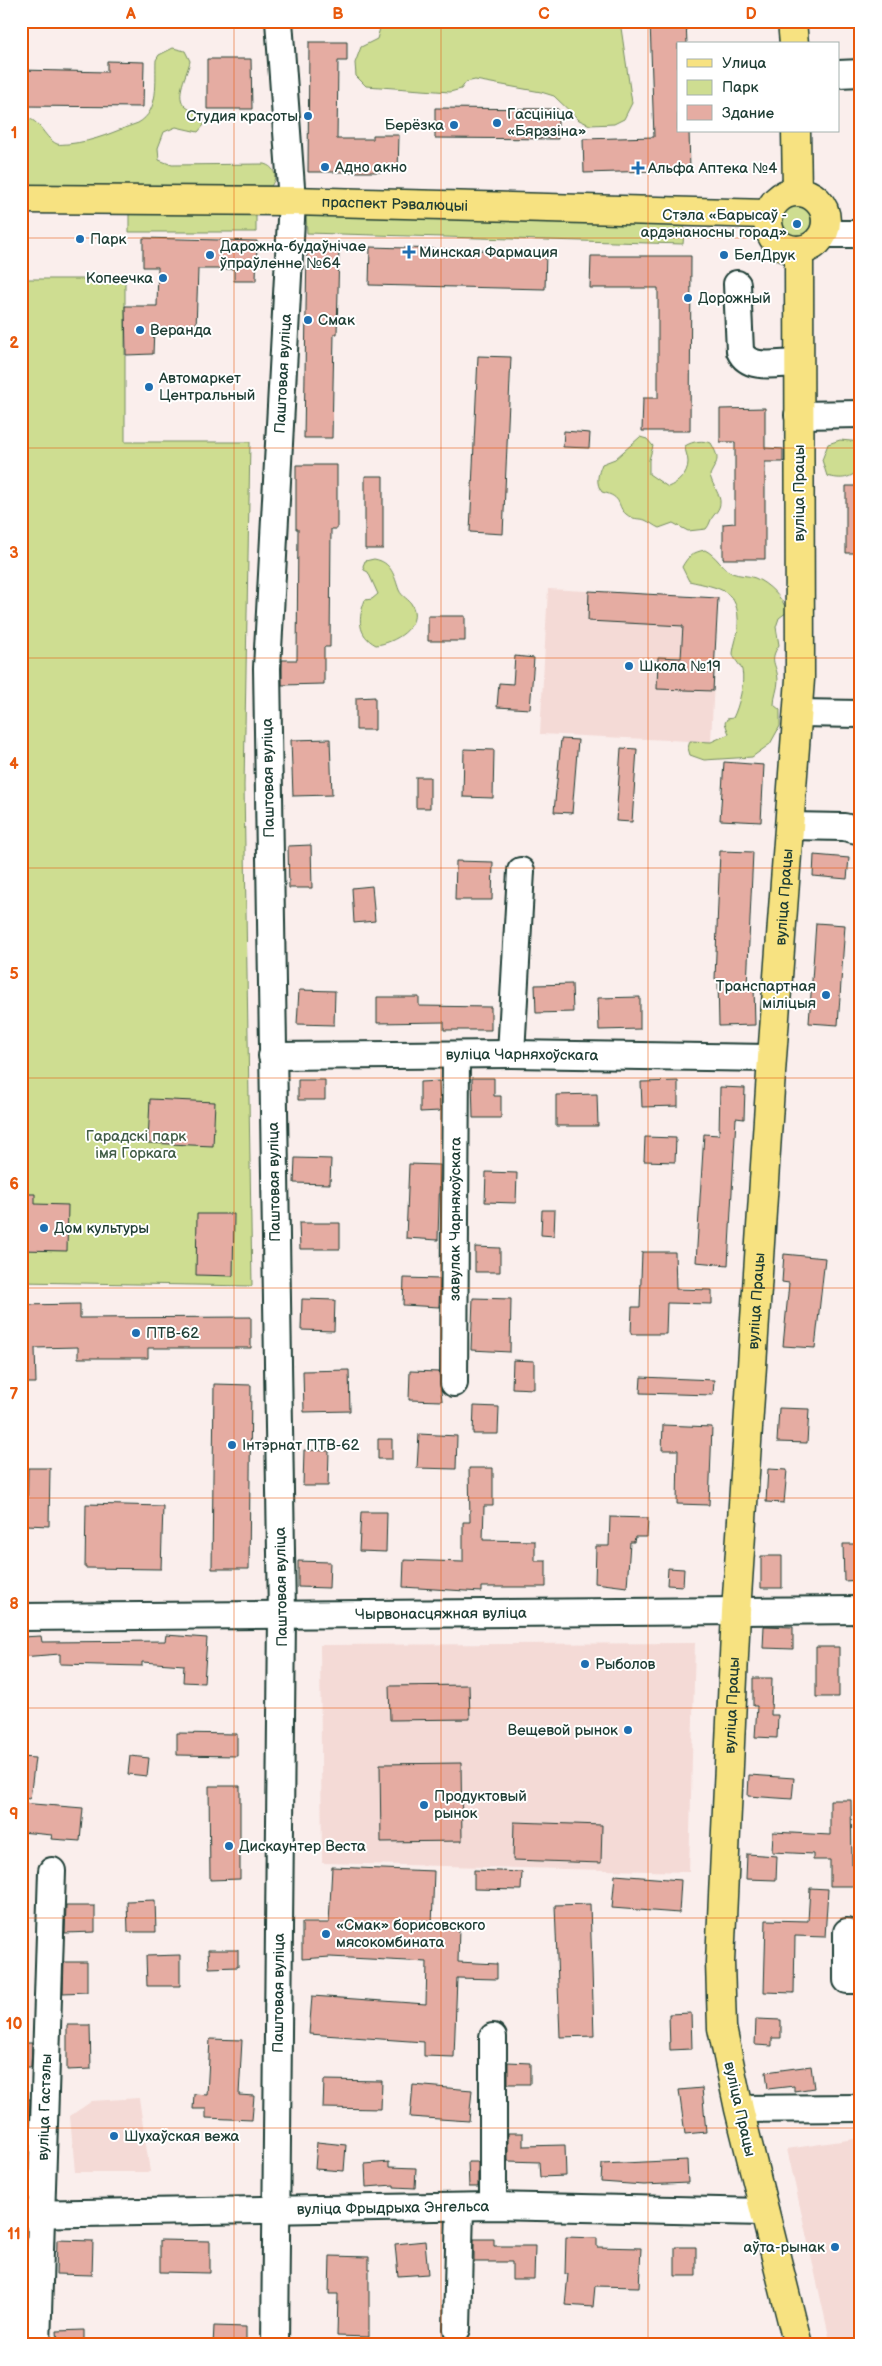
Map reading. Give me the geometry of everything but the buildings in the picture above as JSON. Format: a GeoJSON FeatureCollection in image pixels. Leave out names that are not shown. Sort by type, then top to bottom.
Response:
{"type":"FeatureCollection","features":[{"type":"Feature","properties":{"kind":"main road"},"geometry":{"type":"LineString","coordinates":[[792,21],[794,42]]}},
{"type":"Feature","properties":{"kind":"main road"},"geometry":{"type":"LineString","coordinates":[[796,132],[797,191]]}},
{"type":"Feature","properties":{"kind":"main road"},"geometry":{"type":"LineString","coordinates":[[797,191],[806,193],[822,205],[826,215],[823,234],[808,248],[798,250],[779,245],[773,238],[769,230],[768,214],[773,203],[780,197],[797,191]]}},
{"type":"Feature","properties":{"kind":"main road","name":"праспект Рэвалюцыі"},"geometry":{"type":"LineString","coordinates":[[21,199],[292,201],[768,214]]}},
{"type":"Feature","properties":{"kind":"main road","name":"вуліца Працы"},"geometry":{"type":"LineString","coordinates":[[798,250],[797,363],[800,679],[772,1058],[736,1612],[720,1962],[722,2028],[739,2109],[798,2345]]}},
{"type":"Feature","properties":{"kind":"street","name":"Паштовая вуліца"},"geometry":{"type":"LineString","coordinates":[[275,2345],[282,1616],[267,668],[292,201],[279,21]]}},
{"type":"Feature","properties":{"kind":"street"},"geometry":{"type":"LineString","coordinates":[[840,74],[861,73]]}},
{"type":"Feature","properties":{"kind":"street"},"geometry":{"type":"LineString","coordinates":[[823,234],[861,234]]}},
{"type":"Feature","properties":{"kind":"street"},"geometry":{"type":"LineString","coordinates":[[737,284],[740,350],[744,359],[751,364],[797,363]]}},
{"type":"Feature","properties":{"kind":"street"},"geometry":{"type":"LineString","coordinates":[[798,415],[861,414]]}},
{"type":"Feature","properties":{"kind":"street"},"geometry":{"type":"LineString","coordinates":[[798,713],[861,714]]}},
{"type":"Feature","properties":{"kind":"street"},"geometry":{"type":"LineString","coordinates":[[789,826],[844,827],[861,831]]}},
{"type":"Feature","properties":{"kind":"street"},"geometry":{"type":"LineString","coordinates":[[511,1054],[521,871]]}},
{"type":"Feature","properties":{"kind":"street","name":"вуліца Чарняхоўскага"},"geometry":{"type":"LineString","coordinates":[[272,1056],[511,1054],[772,1058]]}},
{"type":"Feature","properties":{"kind":"street","name":"завулак Чарняхоўскага"},"geometry":{"type":"LineString","coordinates":[[454,1383],[456,1055]]}},
{"type":"Feature","properties":{"kind":"street","name":"Чырвонасцяжная вуліца"},"geometry":{"type":"LineString","coordinates":[[21,1617],[861,1610]]}},
{"type":"Feature","properties":{"kind":"street","name":"вуліца Гастэлы"},"geometry":{"type":"LineString","coordinates":[[37,2345],[31,2214],[52,1871]]}},
{"type":"Feature","properties":{"kind":"street"},"geometry":{"type":"LineString","coordinates":[[847,1932],[847,1980],[861,1980]]}},
{"type":"Feature","properties":{"kind":"street"},"geometry":{"type":"LineString","coordinates":[[493,2037],[493,2206]]}},
{"type":"Feature","properties":{"kind":"street"},"geometry":{"type":"LineString","coordinates":[[739,2109],[861,2108]]}},
{"type":"Feature","properties":{"kind":"street","name":"вуліца Фрыдрыха Энгельса"},"geometry":{"type":"LineString","coordinates":[[31,2214],[493,2206],[765,2212]]}},
{"type":"Feature","properties":{"kind":"street"},"geometry":{"type":"LineString","coordinates":[[457,2329],[460,2207]]}},
{"type":"Feature","properties":{"kind":"shaded area","name":"Школа №19"},"geometry":{"type":"Polygon","coordinates":[[[548,589],[718,598],[711,742],[540,734],[548,589]]]}},
{"type":"Feature","properties":{"kind":"shaded area"},"geometry":{"type":"Polygon","coordinates":[[[695,1643],[689,1872],[322,1863],[320,1645],[695,1643]]]}},
{"type":"Feature","properties":{"kind":"shaded area"},"geometry":{"type":"Polygon","coordinates":[[[139,2098],[150,2172],[75,2172],[70,2116],[92,2101],[139,2098]]]}},
{"type":"Feature","properties":{"kind":"shaded area","name":"аўта-рынак"},"geometry":{"type":"Polygon","coordinates":[[[861,2138],[861,2345],[831,2345],[787,2149],[861,2138]]]}},
{"type":"Feature","properties":{"kind":"green space"},"geometry":{"type":"Polygon","coordinates":[[[382,21],[620,21],[632,103],[624,119],[614,124],[590,125],[579,120],[554,96],[475,80],[466,82],[461,89],[450,92],[366,86],[356,76],[355,63],[361,47],[377,39],[382,21]]]}},
{"type":"Feature","properties":{"kind":"green space"},"geometry":{"type":"Polygon","coordinates":[[[173,48],[185,51],[190,61],[182,85],[182,103],[203,118],[204,125],[198,132],[176,127],[164,132],[158,148],[159,160],[172,165],[264,164],[271,167],[275,176],[271,186],[21,185],[21,118],[33,120],[57,144],[78,143],[138,123],[145,118],[153,103],[156,86],[156,60],[159,55],[173,48]]]}},
{"type":"Feature","properties":{"kind":"green space"},"geometry":{"type":"Polygon","coordinates":[[[796,206],[807,210],[811,221],[807,232],[796,236],[785,232],[781,221],[785,210],[796,206]]]}},
{"type":"Feature","properties":{"kind":"green space"},"geometry":{"type":"Polygon","coordinates":[[[129,209],[256,209],[256,232],[129,232],[129,209]]]}},
{"type":"Feature","properties":{"kind":"green space"},"geometry":{"type":"Polygon","coordinates":[[[306,212],[685,221],[683,244],[307,233],[306,212]]]}},
{"type":"Feature","properties":{"kind":"green space","name":"Гарадскі парк імя Горкага"},"geometry":{"type":"Polygon","coordinates":[[[21,279],[125,279],[125,442],[250,442],[244,786],[252,1286],[21,1282],[21,279]]]}},
{"type":"Feature","properties":{"kind":"green space"},"geometry":{"type":"Polygon","coordinates":[[[640,437],[647,439],[653,446],[649,460],[649,474],[668,487],[679,480],[688,466],[685,446],[698,442],[711,443],[717,460],[710,475],[719,496],[720,505],[706,529],[688,531],[673,523],[659,528],[645,520],[629,516],[623,511],[614,496],[602,492],[598,482],[598,475],[602,464],[615,459],[640,437]]]}},
{"type":"Feature","properties":{"kind":"green space"},"geometry":{"type":"Polygon","coordinates":[[[840,440],[861,442],[861,468],[846,478],[827,476],[822,460],[828,444],[840,440]]]}},
{"type":"Feature","properties":{"kind":"green space"},"geometry":{"type":"Polygon","coordinates":[[[705,550],[728,571],[760,580],[775,592],[787,612],[779,618],[776,627],[779,645],[774,655],[778,680],[774,705],[780,710],[780,726],[770,744],[752,757],[704,760],[690,755],[688,748],[690,741],[711,742],[729,734],[725,723],[727,719],[733,718],[743,681],[742,670],[733,653],[738,626],[738,614],[735,604],[726,592],[689,581],[682,567],[691,555],[705,550]]]}},
{"type":"Feature","properties":{"kind":"green space"},"geometry":{"type":"Polygon","coordinates":[[[374,559],[389,566],[400,592],[411,603],[414,613],[414,620],[405,632],[391,641],[376,645],[365,636],[360,620],[365,600],[372,599],[378,594],[368,572],[364,570],[363,566],[365,561],[374,559]]]}},
{"type":"Feature","properties":{"kind":"place","name":"Студия красоты"},"geometry":{"type":"Point","coordinates":[308,116]}},
{"type":"Feature","properties":{"kind":"place","name":"Гасцініца «Бярэзіна»"},"geometry":{"type":"Point","coordinates":[497,123]}},
{"type":"Feature","properties":{"kind":"place","name":"Берёзка"},"geometry":{"type":"Point","coordinates":[454,125]}},
{"type":"Feature","properties":{"kind":"place","name":"Адно акно"},"geometry":{"type":"Point","coordinates":[325,167]}},
{"type":"Feature","properties":{"kind":"place","name":"Альфа Аптека №4"},"geometry":{"type":"Point","coordinates":[638,168]}},
{"type":"Feature","properties":{"kind":"place","name":"Стэла «Барысаў - ардэнаносны горад»"},"geometry":{"type":"Point","coordinates":[797,224]}},
{"type":"Feature","properties":{"kind":"place","name":"Парк"},"geometry":{"type":"Point","coordinates":[80,239]}},
{"type":"Feature","properties":{"kind":"place","name":"Минская Фармация"},"geometry":{"type":"Point","coordinates":[409,252]}},
{"type":"Feature","properties":{"kind":"place","name":"Дарожна-будаўнічае ўпраўленне №64"},"geometry":{"type":"Point","coordinates":[210,255]}},
{"type":"Feature","properties":{"kind":"place","name":"БелДрук"},"geometry":{"type":"Point","coordinates":[724,255]}},
{"type":"Feature","properties":{"kind":"place","name":"Копеечка"},"geometry":{"type":"Point","coordinates":[163,278]}},
{"type":"Feature","properties":{"kind":"place","name":"Дорожный"},"geometry":{"type":"Point","coordinates":[688,298]}},
{"type":"Feature","properties":{"kind":"place","name":"Смак"},"geometry":{"type":"Point","coordinates":[308,320]}},
{"type":"Feature","properties":{"kind":"place","name":"Веранда"},"geometry":{"type":"Point","coordinates":[140,330]}},
{"type":"Feature","properties":{"kind":"place","name":"Автомаркет Центральный"},"geometry":{"type":"Point","coordinates":[149,387]}},
{"type":"Feature","properties":{"kind":"place","name":"Школа №19"},"geometry":{"type":"Point","coordinates":[629,666]}},
{"type":"Feature","properties":{"kind":"place","name":"Транспартная міліцыя"},"geometry":{"type":"Point","coordinates":[826,995]}},
{"type":"Feature","properties":{"kind":"place","name":"Дом культуры"},"geometry":{"type":"Point","coordinates":[44,1228]}},
{"type":"Feature","properties":{"kind":"place","name":"ПТВ-62"},"geometry":{"type":"Point","coordinates":[136,1333]}},
{"type":"Feature","properties":{"kind":"place","name":"Інтэрнат ПТВ-62"},"geometry":{"type":"Point","coordinates":[232,1445]}},
{"type":"Feature","properties":{"kind":"place","name":"Рыболов"},"geometry":{"type":"Point","coordinates":[585,1664]}},
{"type":"Feature","properties":{"kind":"place","name":"Вещевой рынок"},"geometry":{"type":"Point","coordinates":[628,1730]}},
{"type":"Feature","properties":{"kind":"place","name":"Продуктовый рынок"},"geometry":{"type":"Point","coordinates":[424,1805]}},
{"type":"Feature","properties":{"kind":"place","name":"Дискаунтер Веста"},"geometry":{"type":"Point","coordinates":[229,1846]}},
{"type":"Feature","properties":{"kind":"place","name":"«Смак» борисовского мясокомбината"},"geometry":{"type":"Point","coordinates":[326,1934]}},
{"type":"Feature","properties":{"kind":"place","name":"Шухаўская вежа"},"geometry":{"type":"Point","coordinates":[114,2136]}},
{"type":"Feature","properties":{"kind":"place","name":"аўта-рынак"},"geometry":{"type":"Point","coordinates":[835,2247]}}]}
